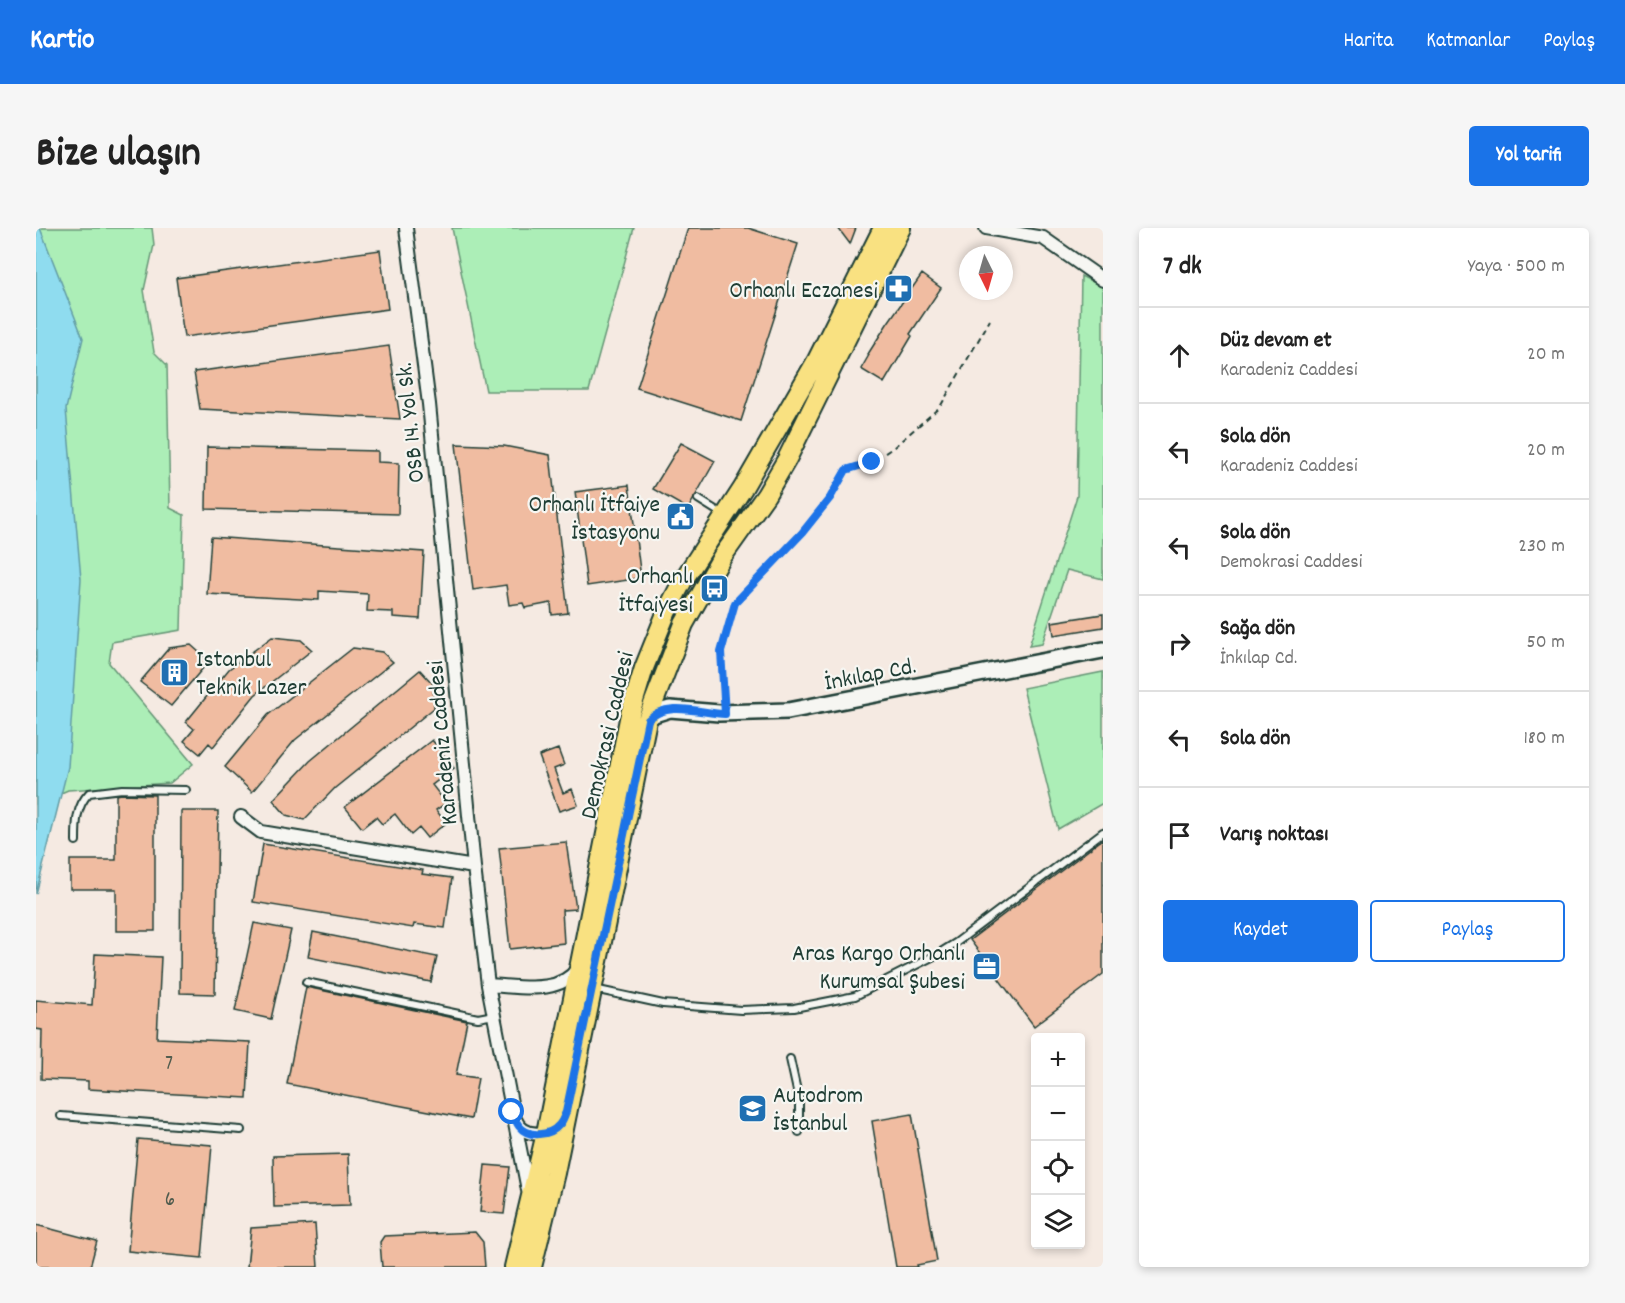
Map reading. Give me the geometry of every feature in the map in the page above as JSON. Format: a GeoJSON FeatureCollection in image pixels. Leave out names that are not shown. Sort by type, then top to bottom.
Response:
{"type":"FeatureCollection","features":[{"type":"Feature","properties":{"kind":"main road","name":"Demokrasi Caddesi"},"geometry":{"type":"LineString","coordinates":[[514,1267],[546,1133],[630,714],[644,668],[667,611],[682,582],[725,516],[817,360],[883,228]]}},
{"type":"Feature","properties":{"kind":"main road","name":"Demokrasi Caddesi"},"geometry":{"type":"LineString","coordinates":[[532,1267],[555,1173],[648,720],[684,624],[722,557],[756,510],[787,459],[901,228]]}},
{"type":"Feature","properties":{"kind":"main road"},"geometry":{"type":"LineString","coordinates":[[725,516],[756,510]]}},
{"type":"Feature","properties":{"kind":"main road"},"geometry":{"type":"LineString","coordinates":[[644,668],[649,676],[652,696],[648,720]]}},
{"type":"Feature","properties":{"kind":"street","name":"OSB 14. Yol Sk."},"geometry":{"type":"LineString","coordinates":[[406,228],[429,404],[450,614]]}},
{"type":"Feature","properties":{"kind":"street"},"geometry":{"type":"LineString","coordinates":[[986,228],[1043,238],[1103,280]]}},
{"type":"Feature","properties":{"kind":"street","name":"Karadeniz Caddesi"},"geometry":{"type":"LineString","coordinates":[[450,614],[474,867],[488,985],[527,1179],[527,1210]]}},
{"type":"Feature","properties":{"kind":"street","name":"İnkılap Cd."},"geometry":{"type":"LineString","coordinates":[[648,720],[662,710],[670,709],[725,714],[788,711],[1103,650]]}},
{"type":"Feature","properties":{"kind":"street"},"geometry":{"type":"LineString","coordinates":[[663,678],[663,694],[667,701],[673,707],[684,710]]}},
{"type":"Feature","properties":{"kind":"street","name":"Karadeniz Caddesi"},"geometry":{"type":"LineString","coordinates":[[241,817],[261,832],[474,867]]}},
{"type":"Feature","properties":{"kind":"street"},"geometry":{"type":"LineString","coordinates":[[488,985],[555,986],[567,981],[580,965]]}},
{"type":"Feature","properties":{"kind":"street"},"geometry":{"type":"LineString","coordinates":[[512,1112],[523,1130],[530,1133],[546,1133],[558,1127],[566,1112]]}},
{"type":"Feature","properties":{"kind":"lane"},"geometry":{"type":"LineString","coordinates":[[698,500],[725,516]]}},
{"type":"Feature","properties":{"kind":"lane"},"geometry":{"type":"LineString","coordinates":[[76,842],[78,812],[89,793],[122,789],[186,790]]}},
{"type":"Feature","properties":{"kind":"lane"},"geometry":{"type":"LineString","coordinates":[[593,988],[663,1004],[741,1010],[794,1008],[855,996],[957,942],[1103,832]]}},
{"type":"Feature","properties":{"kind":"lane"},"geometry":{"type":"LineString","coordinates":[[306,982],[478,1018],[494,1015]]}},
{"type":"Feature","properties":{"kind":"lane"},"geometry":{"type":"LineString","coordinates":[[790,1059],[799,1100],[799,1132]]}},
{"type":"Feature","properties":{"kind":"lane"},"geometry":{"type":"LineString","coordinates":[[61,1116],[241,1130]]}},
{"type":"Feature","properties":{"kind":"path"},"geometry":{"type":"LineString","coordinates":[[725,714],[721,652],[735,603],[802,533],[830,498],[846,470],[872,462],[894,447],[940,407],[990,320]]}},
{"type":"Feature","properties":{"kind":"green space"},"geometry":{"type":"Polygon","coordinates":[[[36,228],[152,228],[154,245],[144,290],[154,352],[167,365],[170,508],[184,515],[181,630],[112,642],[109,663],[193,764],[170,783],[68,790],[36,804],[36,228]]]}},
{"type":"Feature","properties":{"kind":"green space"},"geometry":{"type":"Polygon","coordinates":[[[452,228],[634,228],[589,391],[486,391],[452,228]]]}},
{"type":"Feature","properties":{"kind":"green space"},"geometry":{"type":"Polygon","coordinates":[[[1081,276],[1103,287],[1103,579],[1067,570],[1042,644],[1029,646],[1077,496],[1081,276]]]}},
{"type":"Feature","properties":{"kind":"green space"},"geometry":{"type":"Polygon","coordinates":[[[1103,672],[1103,803],[1058,829],[1023,688],[1103,672]]]}},
{"type":"Feature","properties":{"kind":"water"},"geometry":{"type":"Polygon","coordinates":[[[36,228],[40,228],[83,338],[66,409],[81,579],[68,767],[36,894],[36,228]]]}},
{"type":"Feature","properties":{"kind":"building"},"geometry":{"type":"Polygon","coordinates":[[[688,228],[748,228],[798,244],[741,421],[637,388],[688,228]]]}},
{"type":"Feature","properties":{"kind":"building"},"geometry":{"type":"Polygon","coordinates":[[[838,228],[856,228],[850,244],[838,228]]]}},
{"type":"Feature","properties":{"kind":"building"},"geometry":{"type":"Polygon","coordinates":[[[380,250],[388,309],[184,337],[176,278],[380,250]]]}},
{"type":"Feature","properties":{"kind":"building"},"geometry":{"type":"Polygon","coordinates":[[[922,274],[941,288],[910,334],[912,336],[884,383],[861,369],[887,324],[922,274]]]}},
{"type":"Feature","properties":{"kind":"building"},"geometry":{"type":"Polygon","coordinates":[[[389,346],[400,419],[200,409],[194,372],[389,346]]]}},
{"type":"Feature","properties":{"kind":"building"},"geometry":{"type":"Polygon","coordinates":[[[681,443],[715,461],[688,509],[653,489],[681,443]]]}},
{"type":"Feature","properties":{"kind":"building"},"geometry":{"type":"Polygon","coordinates":[[[456,444],[504,446],[550,455],[568,613],[552,615],[551,603],[525,608],[523,603],[509,605],[506,585],[473,590],[456,444]]]}},
{"type":"Feature","properties":{"kind":"building"},"geometry":{"type":"Polygon","coordinates":[[[207,447],[378,451],[378,462],[399,463],[398,514],[206,509],[207,447]]]}},
{"type":"Feature","properties":{"kind":"building"},"geometry":{"type":"Polygon","coordinates":[[[629,485],[641,578],[587,586],[575,492],[629,485]]]}},
{"type":"Feature","properties":{"kind":"building"},"geometry":{"type":"Polygon","coordinates":[[[211,537],[424,552],[420,619],[393,617],[393,612],[367,611],[368,594],[319,591],[319,600],[207,594],[211,537]]]}},
{"type":"Feature","properties":{"kind":"building"},"geometry":{"type":"Polygon","coordinates":[[[1103,614],[1103,627],[1054,635],[1052,622],[1103,614]]]}},
{"type":"Feature","properties":{"kind":"building"},"geometry":{"type":"Polygon","coordinates":[[[272,637],[301,640],[312,650],[255,695],[213,747],[209,743],[200,754],[184,741],[194,729],[186,722],[229,669],[272,637]]]}},
{"type":"Feature","properties":{"kind":"building","name":"Istanbul Teknik Lazer"},"geometry":{"type":"Polygon","coordinates":[[[191,645],[209,661],[171,706],[140,682],[169,648],[191,645]]]}},
{"type":"Feature","properties":{"kind":"building"},"geometry":{"type":"Polygon","coordinates":[[[353,648],[382,652],[393,662],[295,740],[252,792],[225,767],[268,715],[353,648]]]}},
{"type":"Feature","properties":{"kind":"building"},"geometry":{"type":"Polygon","coordinates":[[[420,670],[433,684],[434,708],[335,788],[304,820],[286,815],[273,800],[310,761],[420,670]]]}},
{"type":"Feature","properties":{"kind":"building"},"geometry":{"type":"Polygon","coordinates":[[[432,740],[454,768],[432,785],[446,803],[436,810],[446,823],[427,838],[419,828],[411,835],[395,814],[382,824],[376,817],[362,828],[345,807],[432,740]]]}},
{"type":"Feature","properties":{"kind":"building"},"geometry":{"type":"Polygon","coordinates":[[[558,749],[564,765],[554,769],[563,793],[572,789],[578,805],[559,811],[539,756],[558,749]]]}},
{"type":"Feature","properties":{"kind":"building"},"geometry":{"type":"Polygon","coordinates":[[[116,795],[155,795],[155,931],[116,931],[116,889],[70,889],[70,860],[116,860],[116,795]]]}},
{"type":"Feature","properties":{"kind":"building"},"geometry":{"type":"Polygon","coordinates":[[[181,811],[218,811],[215,994],[180,993],[181,811]]]}},
{"type":"Feature","properties":{"kind":"building"},"geometry":{"type":"Polygon","coordinates":[[[1103,839],[1103,974],[1034,1026],[970,940],[1103,839]]]}},
{"type":"Feature","properties":{"kind":"building"},"geometry":{"type":"Polygon","coordinates":[[[566,842],[576,909],[562,910],[564,943],[510,949],[499,848],[566,842]]]}},
{"type":"Feature","properties":{"kind":"building"},"geometry":{"type":"Polygon","coordinates":[[[263,844],[423,870],[422,874],[452,878],[445,928],[414,924],[413,928],[253,902],[263,844]]]}},
{"type":"Feature","properties":{"kind":"building"},"geometry":{"type":"Polygon","coordinates":[[[254,923],[291,930],[271,1019],[235,1011],[254,923]]]}},
{"type":"Feature","properties":{"kind":"building"},"geometry":{"type":"Polygon","coordinates":[[[313,932],[437,957],[431,982],[308,957],[313,932]]]}},
{"type":"Feature","properties":{"kind":"building"},"geometry":{"type":"Polygon","coordinates":[[[95,954],[161,957],[157,1038],[250,1042],[247,1098],[88,1089],[88,1081],[41,1079],[42,1030],[36,1029],[36,1000],[92,1005],[95,954]]]}},
{"type":"Feature","properties":{"kind":"building"},"geometry":{"type":"Polygon","coordinates":[[[306,987],[467,1021],[456,1075],[478,1078],[471,1119],[287,1084],[306,987]]]}},
{"type":"Feature","properties":{"kind":"building"},"geometry":{"type":"Polygon","coordinates":[[[912,1114],[937,1261],[917,1265],[918,1267],[896,1267],[872,1121],[912,1114]]]}},
{"type":"Feature","properties":{"kind":"building"},"geometry":{"type":"Polygon","coordinates":[[[138,1139],[212,1145],[202,1258],[128,1251],[138,1139]]]}},
{"type":"Feature","properties":{"kind":"building"},"geometry":{"type":"Polygon","coordinates":[[[348,1154],[350,1205],[274,1207],[273,1156],[348,1154]]]}},
{"type":"Feature","properties":{"kind":"building"},"geometry":{"type":"Polygon","coordinates":[[[485,1165],[510,1167],[504,1214],[480,1212],[485,1165]]]}},
{"type":"Feature","properties":{"kind":"building"},"geometry":{"type":"Polygon","coordinates":[[[315,1224],[318,1267],[247,1267],[251,1228],[315,1224]]]}},
{"type":"Feature","properties":{"kind":"building"},"geometry":{"type":"Polygon","coordinates":[[[36,1225],[97,1241],[90,1267],[36,1267],[36,1225]]]}},
{"type":"Feature","properties":{"kind":"building"},"geometry":{"type":"Polygon","coordinates":[[[475,1232],[483,1242],[485,1267],[382,1267],[380,1242],[384,1236],[475,1232]]]}},
{"type":"Feature","properties":{"kind":"place","name":"Orhanlı Eczanesi"},"geometry":{"type":"Point","coordinates":[899,289]}},
{"type":"Feature","properties":{"kind":"place","name":"Orhanlı İtfaiye İstasyonu"},"geometry":{"type":"Point","coordinates":[681,517]}},
{"type":"Feature","properties":{"kind":"place","name":"Orhanlı İtfaiyesi"},"geometry":{"type":"Point","coordinates":[714,589]}},
{"type":"Feature","properties":{"kind":"place","name":"Istanbul Teknik Lazer"},"geometry":{"type":"Point","coordinates":[175,672]}},
{"type":"Feature","properties":{"kind":"place","name":"Aras Kargo Orhanlı Kurumsal Şubesi"},"geometry":{"type":"Point","coordinates":[986,966]}},
{"type":"Feature","properties":{"kind":"place","name":"Autodrom İstanbul"},"geometry":{"type":"Point","coordinates":[752,1108]}},
{"type":"Feature","properties":{"kind":"route"},"geometry":{"type":"LineString","coordinates":[[512,1112],[523,1130],[538,1134],[553,1131],[558,1127],[566,1112],[648,720],[654,714],[670,709],[725,714],[721,652],[735,603],[802,533],[830,498],[846,470],[872,462]]}}]}
